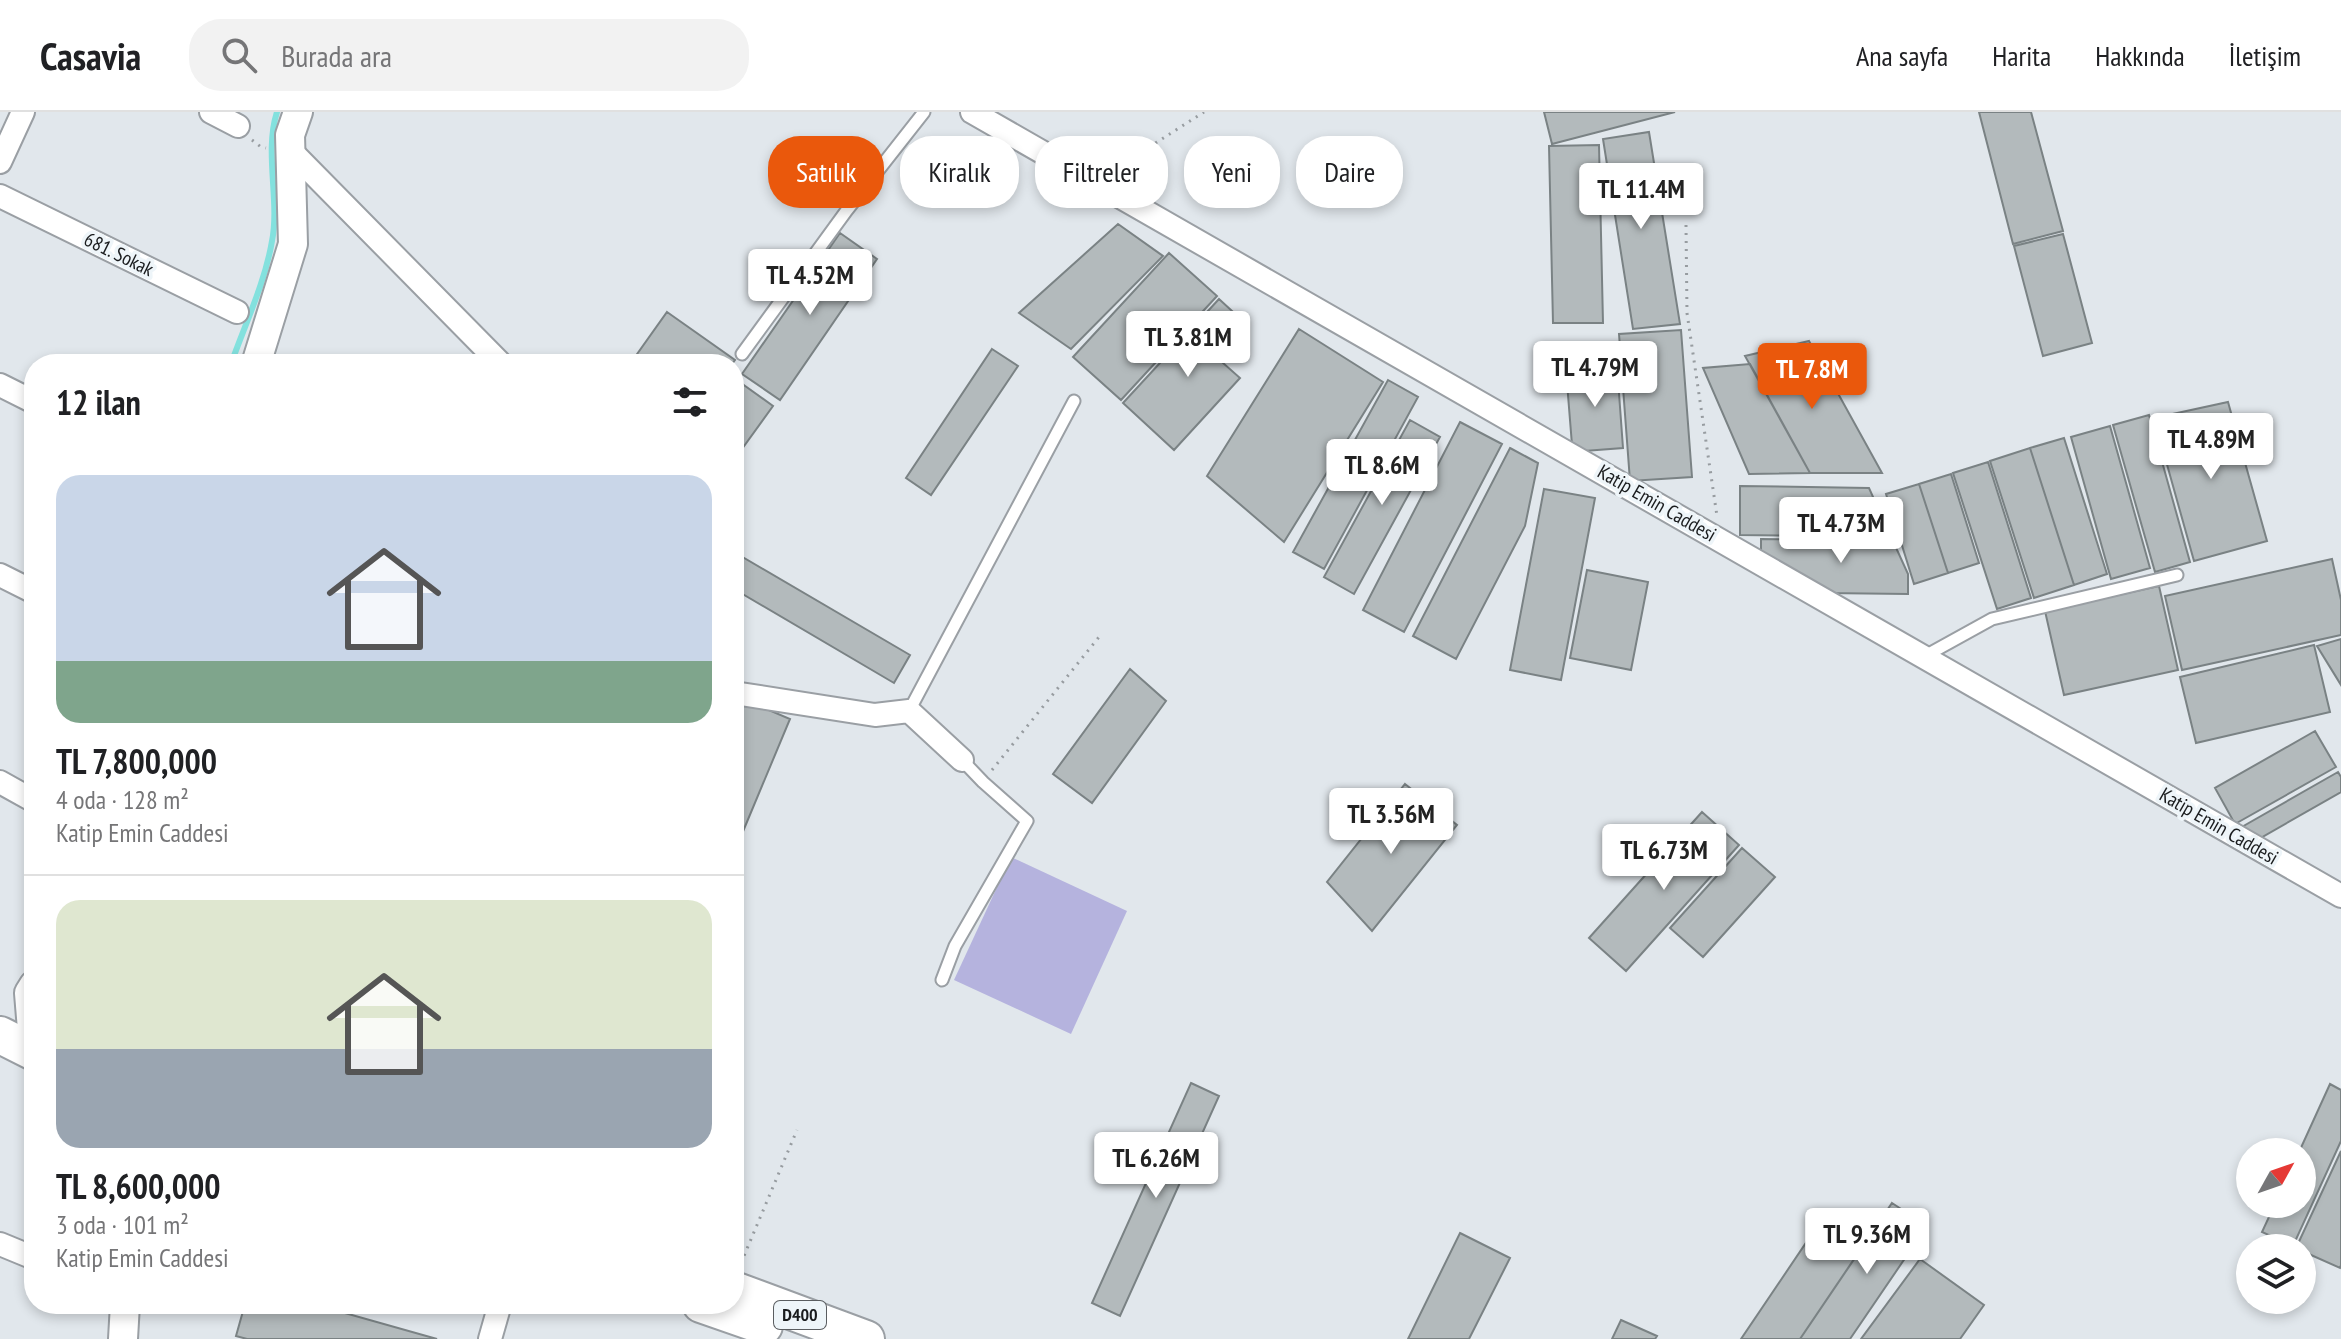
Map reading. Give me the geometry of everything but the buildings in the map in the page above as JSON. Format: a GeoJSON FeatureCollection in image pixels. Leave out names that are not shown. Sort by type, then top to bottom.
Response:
{"type":"FeatureCollection","features":[{"type":"Feature","properties":{"kind":"main road"},"geometry":{"type":"LineString","coordinates":[[0,1008],[24,1035]]}},
{"type":"Feature","properties":{"kind":"main road","name":"D400"},"geometry":{"type":"LineString","coordinates":[[744,1285],[866,1339]]}},
{"type":"Feature","properties":{"kind":"main road","name":"D400"},"geometry":{"type":"LineString","coordinates":[[729,1314],[800,1339]]}},
{"type":"Feature","properties":{"kind":"street"},"geometry":{"type":"LineString","coordinates":[[0,162],[23,112]]}},
{"type":"Feature","properties":{"kind":"street"},"geometry":{"type":"LineString","coordinates":[[211,112],[238,126]]}},
{"type":"Feature","properties":{"kind":"street"},"geometry":{"type":"LineString","coordinates":[[259,354],[293,244],[290,135],[298,112]]}},
{"type":"Feature","properties":{"kind":"street","name":"Katip Emin Caddesi"},"geometry":{"type":"LineString","coordinates":[[972,112],[1035,148]]}},
{"type":"Feature","properties":{"kind":"street"},"geometry":{"type":"LineString","coordinates":[[290,150],[491,354]]}},
{"type":"Feature","properties":{"kind":"street","name":"681. Sokak"},"geometry":{"type":"LineString","coordinates":[[0,196],[237,312]]}},
{"type":"Feature","properties":{"kind":"street","name":"Katip Emin Caddesi"},"geometry":{"type":"LineString","coordinates":[[1141,208],[2341,896]]}},
{"type":"Feature","properties":{"kind":"street"},"geometry":{"type":"LineString","coordinates":[[0,385],[24,397]]}},
{"type":"Feature","properties":{"kind":"street"},"geometry":{"type":"LineString","coordinates":[[0,575],[24,587]]}},
{"type":"Feature","properties":{"kind":"street"},"geometry":{"type":"LineString","coordinates":[[744,695],[875,715],[909,711],[962,760]]}},
{"type":"Feature","properties":{"kind":"street"},"geometry":{"type":"LineString","coordinates":[[0,782],[24,795]]}},
{"type":"Feature","properties":{"kind":"street"},"geometry":{"type":"LineString","coordinates":[[0,1244],[24,1254]]}},
{"type":"Feature","properties":{"kind":"street"},"geometry":{"type":"LineString","coordinates":[[123,1339],[124,1314]]}},
{"type":"Feature","properties":{"kind":"street"},"geometry":{"type":"LineString","coordinates":[[490,1339],[497,1314]]}},
{"type":"Feature","properties":{"kind":"lane"},"geometry":{"type":"LineString","coordinates":[[742,354],[847,210],[924,112]]}},
{"type":"Feature","properties":{"kind":"lane"},"geometry":{"type":"LineString","coordinates":[[909,711],[1074,401]]}},
{"type":"Feature","properties":{"kind":"lane"},"geometry":{"type":"LineString","coordinates":[[1924,657],[1992,619],[2177,575]]}},
{"type":"Feature","properties":{"kind":"lane"},"geometry":{"type":"LineString","coordinates":[[942,980],[955,946],[1027,821],[962,760]]}},
{"type":"Feature","properties":{"kind":"path"},"geometry":{"type":"LineString","coordinates":[[1167,136],[1204,112]]}},
{"type":"Feature","properties":{"kind":"path"},"geometry":{"type":"LineString","coordinates":[[1686,225],[1687,313],[1720,539]]}},
{"type":"Feature","properties":{"kind":"path"},"geometry":{"type":"LineString","coordinates":[[983,782],[1099,637]]}},
{"type":"Feature","properties":{"kind":"path"},"geometry":{"type":"LineString","coordinates":[[744,1261],[797,1130]]}},
{"type":"Feature","properties":{"kind":"shaded area"},"geometry":{"type":"Polygon","coordinates":[[[1011,857],[1127,911],[1071,1034],[954,980],[1011,857]]]}},
{"type":"Feature","properties":{"kind":"waterway"},"geometry":{"type":"LineString","coordinates":[[235,354],[260,288],[272,241],[272,143],[277,112]]}}]}
